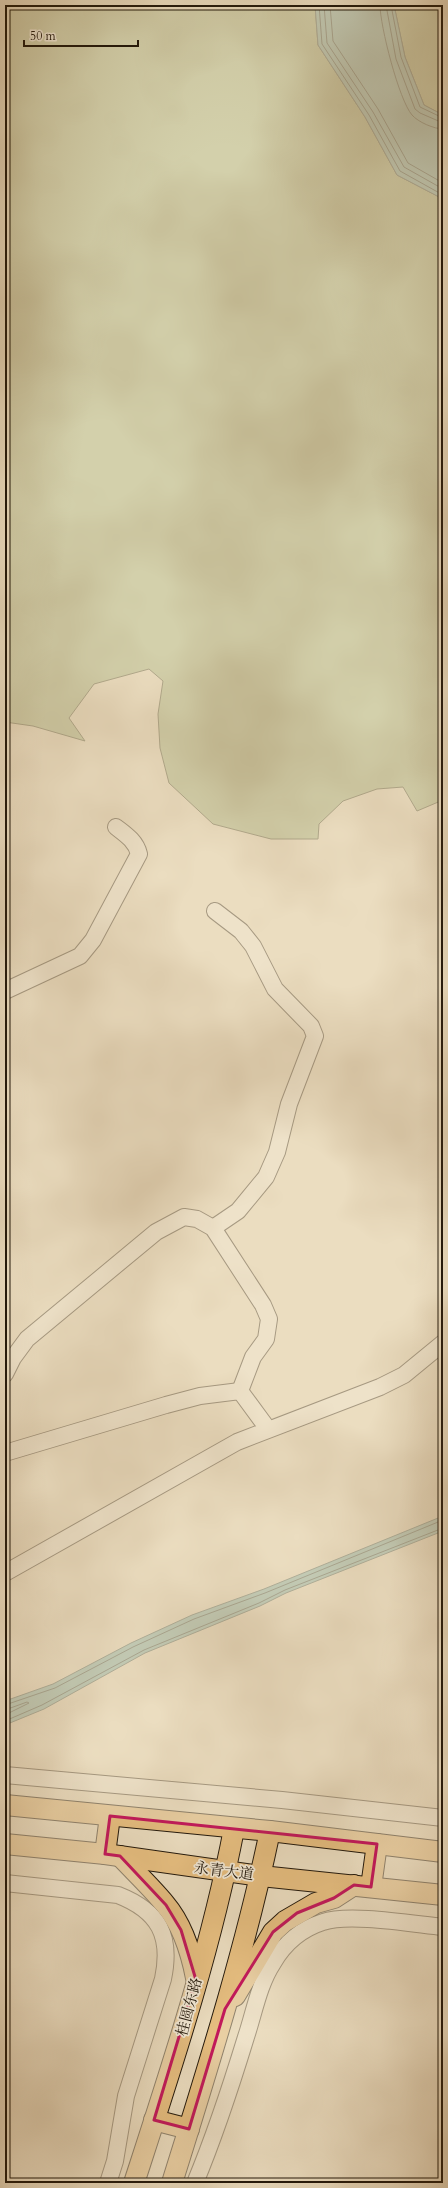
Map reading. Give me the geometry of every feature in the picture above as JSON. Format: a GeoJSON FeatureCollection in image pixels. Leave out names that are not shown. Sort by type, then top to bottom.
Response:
{"type":"FeatureCollection","features":[{"type":"Feature","properties":{"kind":"main road"},"geometry":{"type":"LineString","coordinates":[[5,1805],[234,1829],[270,1831],[443,1852]]}},
{"type":"Feature","properties":{"kind":"main road"},"geometry":{"type":"LineString","coordinates":[[110,1816],[112,1855],[166,1904],[181,1930],[191,1956],[196,1980]]}},
{"type":"Feature","properties":{"kind":"main road","name":"桂圆东路"},"geometry":{"type":"LineString","coordinates":[[134,2183],[186,2021],[226,1871],[234,1829]]}},
{"type":"Feature","properties":{"kind":"main road"},"geometry":{"type":"LineString","coordinates":[[172,2183],[225,2009],[261,1876],[270,1831]]}},
{"type":"Feature","properties":{"kind":"main road","name":"永青大道"},"geometry":{"type":"LineString","coordinates":[[5,1844],[112,1855],[261,1876],[443,1894]]}},
{"type":"Feature","properties":{"kind":"main road"},"geometry":{"type":"LineString","coordinates":[[225,2009],[244,1984],[274,1932],[285,1921],[296,1913],[316,1903],[334,1898],[362,1886],[377,1844]]}},
{"type":"Feature","properties":{"kind":"main road"},"geometry":{"type":"LineString","coordinates":[[154,2120],[188,2129]]}},
{"type":"Feature","properties":{"kind":"street"},"geometry":{"type":"LineString","coordinates":[[5,992],[41,973],[69,963],[80,956],[93,940],[139,854],[138,848],[131,839],[116,827]]}},
{"type":"Feature","properties":{"kind":"street"},"geometry":{"type":"LineString","coordinates":[[213,1228],[238,1210],[266,1177],[277,1152],[289,1104],[315,1036],[311,1026],[275,989],[253,946],[241,931],[215,911]]}},
{"type":"Feature","properties":{"kind":"street"},"geometry":{"type":"LineString","coordinates":[[5,1374],[13,1358],[27,1339],[156,1232],[184,1216],[197,1219],[213,1228],[263,1304],[268,1319],[266,1339],[253,1357],[240,1390]]}},
{"type":"Feature","properties":{"kind":"street"},"geometry":{"type":"LineString","coordinates":[[5,1573],[237,1442],[398,1378],[428,1357],[443,1343]]}},
{"type":"Feature","properties":{"kind":"street"},"geometry":{"type":"LineString","coordinates":[[240,1390],[268,1429]]}},
{"type":"Feature","properties":{"kind":"street"},"geometry":{"type":"LineString","coordinates":[[5,1452],[200,1396],[240,1390]]}},
{"type":"Feature","properties":{"kind":"street"},"geometry":{"type":"LineString","coordinates":[[5,1775],[275,1799],[443,1818]]}},
{"type":"Feature","properties":{"kind":"street"},"geometry":{"type":"LineString","coordinates":[[5,1883],[118,1895],[135,1901],[146,1909],[157,1922],[164,1939],[167,1962],[126,2096],[115,2161],[108,2183]]}},
{"type":"Feature","properties":{"kind":"street"},"geometry":{"type":"LineString","coordinates":[[195,2183],[220,2120],[265,1979],[281,1951],[295,1937],[307,1928],[323,1921],[342,1918],[443,1927]]}},
{"type":"Feature","properties":{"kind":"highlighted area"},"geometry":{"type":"Polygon","coordinates":[[[110,1816],[377,1844],[371,1887],[354,1885],[334,1898],[297,1913],[273,1932],[225,2009],[189,2129],[154,2120],[196,1980],[181,1930],[166,1905],[120,1856],[105,1854],[110,1816]]]}},
{"type":"Feature","properties":{"kind":"green space"},"geometry":{"type":"Polygon","coordinates":[[[5,5],[315,5],[318,45],[365,117],[397,175],[443,199],[443,800],[417,811],[403,787],[377,789],[343,801],[319,824],[318,839],[271,839],[213,824],[169,783],[160,748],[158,714],[163,681],[149,669],[94,684],[69,718],[85,741],[33,726],[5,722],[5,5]]]}},
{"type":"Feature","properties":{"kind":"green space"},"geometry":{"type":"Polygon","coordinates":[[[394,5],[443,5],[443,115],[424,105],[405,57],[394,5]]]}},
{"type":"Feature","properties":{"kind":"water"},"geometry":{"type":"Polygon","coordinates":[[[315,5],[394,5],[405,57],[424,105],[443,115],[443,199],[397,175],[365,117],[318,45],[315,5]]]}},
{"type":"Feature","properties":{"kind":"water"},"geometry":{"type":"Polygon","coordinates":[[[443,1516],[443,1531],[286,1593],[260,1606],[145,1653],[44,1709],[5,1725],[5,1701],[53,1684],[131,1643],[192,1615],[264,1589],[443,1516]]]}}]}
